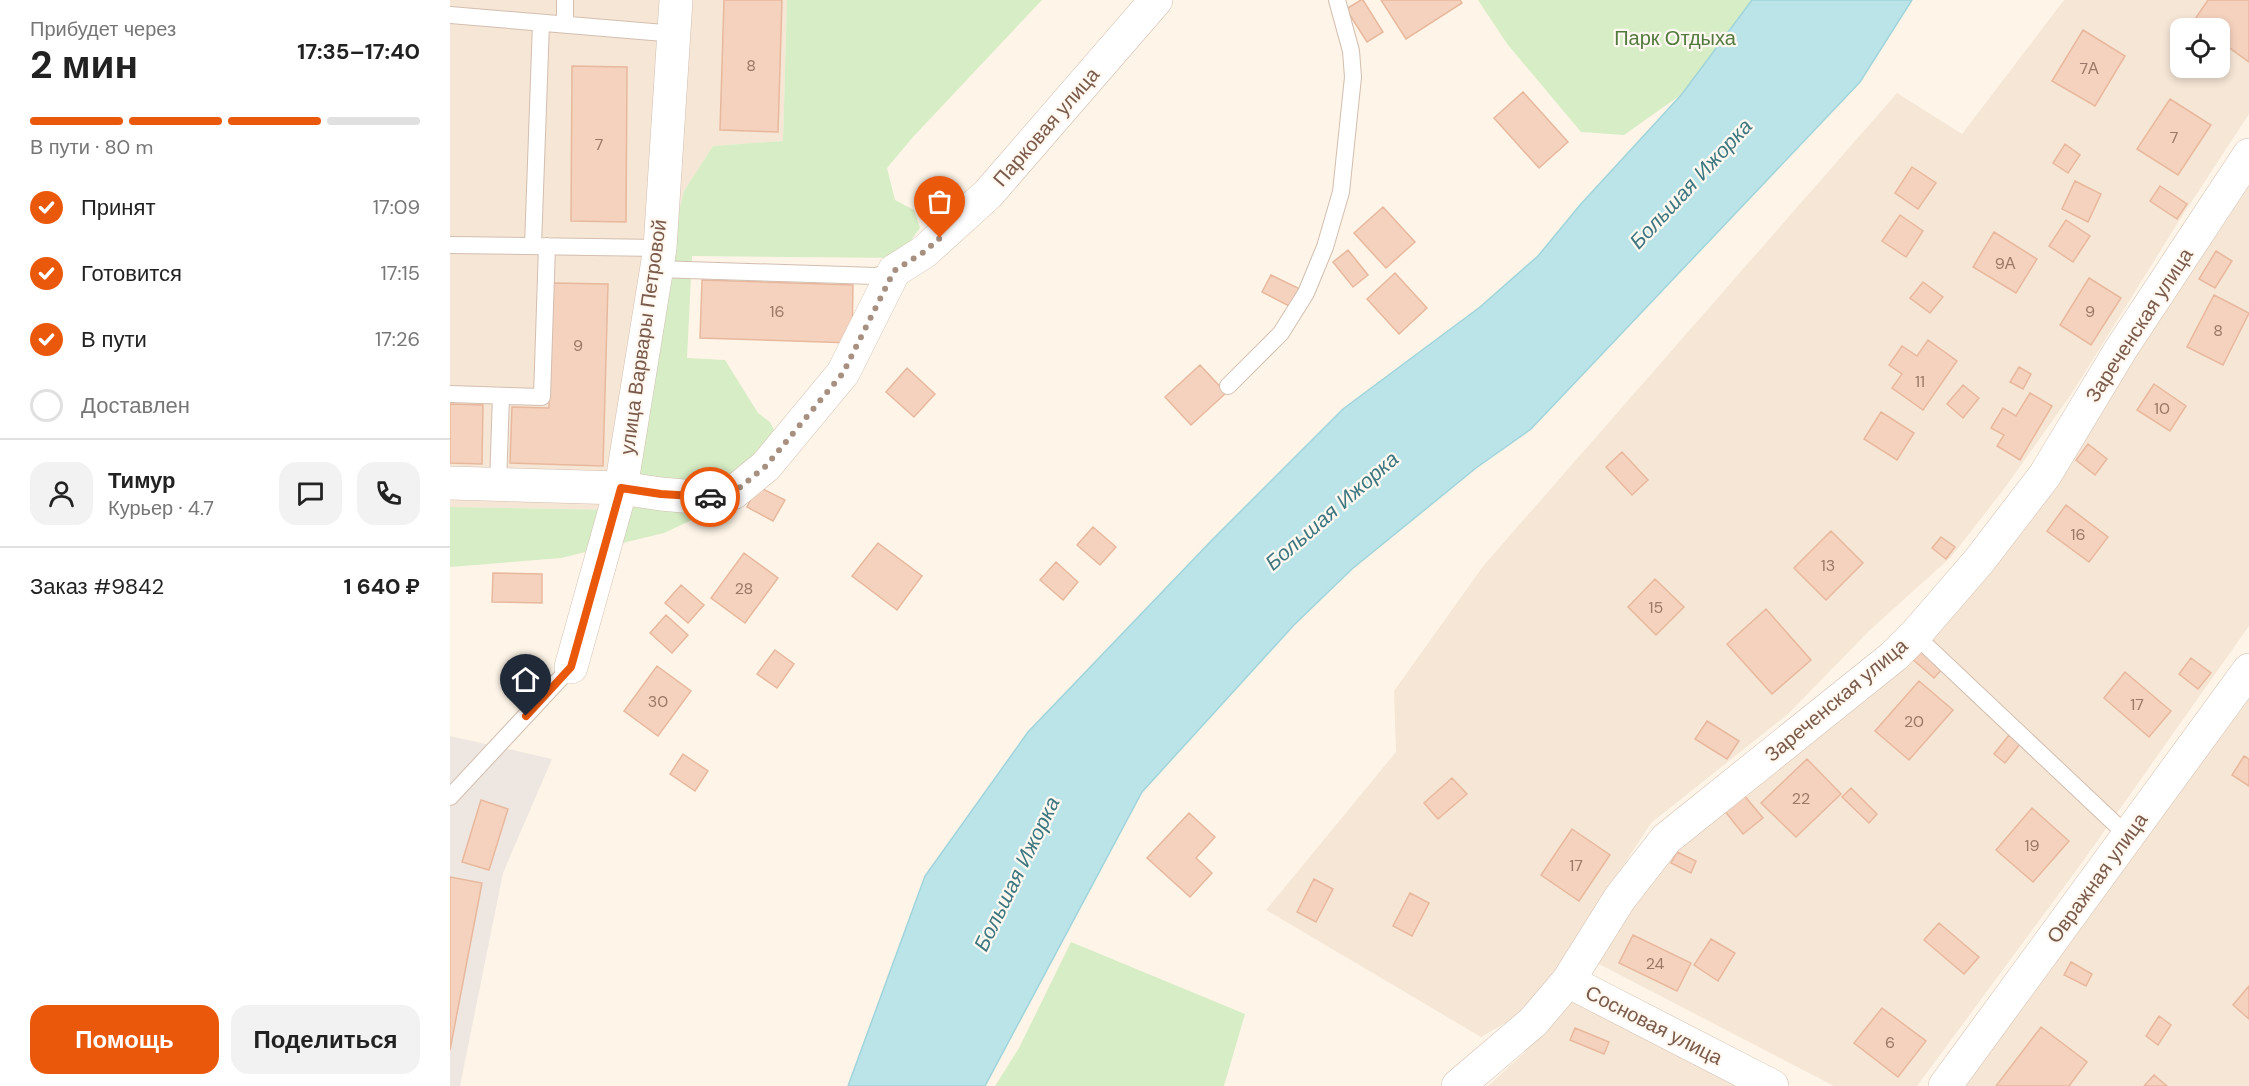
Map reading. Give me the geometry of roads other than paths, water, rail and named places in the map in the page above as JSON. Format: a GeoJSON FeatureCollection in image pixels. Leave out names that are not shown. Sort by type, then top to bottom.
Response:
{"type":"FeatureCollection","features":[{"type":"Feature","properties":{"kind":"street","name":"улица Варвары Петровой"},"geometry":{"type":"LineString","coordinates":[[571,667],[621,488],[658,258],[676,34],[676,0]]}},
{"type":"Feature","properties":{"kind":"street","name":"Парковая улица"},"geometry":{"type":"LineString","coordinates":[[894,271],[924,252],[988,194],[1156,0]]}},
{"type":"Feature","properties":{"kind":"street","name":"Зареченская улица"},"geometry":{"type":"LineString","coordinates":[[1458,1086],[1533,1022],[1568,981],[1620,898],[1666,839],[1894,656],[1979,561],[2045,475],[2121,349],[2249,154]]}},
{"type":"Feature","properties":{"kind":"street"},"geometry":{"type":"LineString","coordinates":[[450,483],[621,488],[706,498],[733,493],[766,466],[843,373],[894,271]]}},
{"type":"Feature","properties":{"kind":"street","name":"Овражная улица"},"geometry":{"type":"LineString","coordinates":[[1945,1086],[2249,670]]}},
{"type":"Feature","properties":{"kind":"street","name":"Сосновая улица"},"geometry":{"type":"LineString","coordinates":[[1568,981],[1772,1086]]}},
{"type":"Feature","properties":{"kind":"lane"},"geometry":{"type":"LineString","coordinates":[[565,0],[565,24]]}},
{"type":"Feature","properties":{"kind":"lane"},"geometry":{"type":"LineString","coordinates":[[1228,386],[1281,333],[1306,293],[1329,236],[1341,192],[1353,77],[1351,51],[1337,0]]}},
{"type":"Feature","properties":{"kind":"lane"},"geometry":{"type":"LineString","coordinates":[[450,15],[676,34]]}},
{"type":"Feature","properties":{"kind":"lane"},"geometry":{"type":"LineString","coordinates":[[450,394],[542,397],[541,23]]}},
{"type":"Feature","properties":{"kind":"lane"},"geometry":{"type":"LineString","coordinates":[[450,245],[540,246],[876,276],[894,271]]}},
{"type":"Feature","properties":{"kind":"lane"},"geometry":{"type":"LineString","coordinates":[[498,484],[501,396]]}},
{"type":"Feature","properties":{"kind":"lane"},"geometry":{"type":"LineString","coordinates":[[1915,635],[2128,836]]}},
{"type":"Feature","properties":{"kind":"lane"},"geometry":{"type":"LineString","coordinates":[[450,798],[571,667]]}},
{"type":"Feature","properties":{"kind":"water","name":"Большая Ижорка"},"geometry":{"type":"Polygon","coordinates":[[[1752,0],[1912,0],[1860,82],[1531,429],[1476,468],[1352,569],[1294,625],[1142,792],[985,1086],[848,1086],[925,876],[1028,732],[1212,540],[1343,409],[1480,307],[1538,256],[1580,205],[1682,94],[1752,0]]]}},
{"type":"Feature","properties":{"kind":"park label","name":"Парк Отдыха"},"geometry":{"type":"Point","coordinates":[1675,38]}}]}
